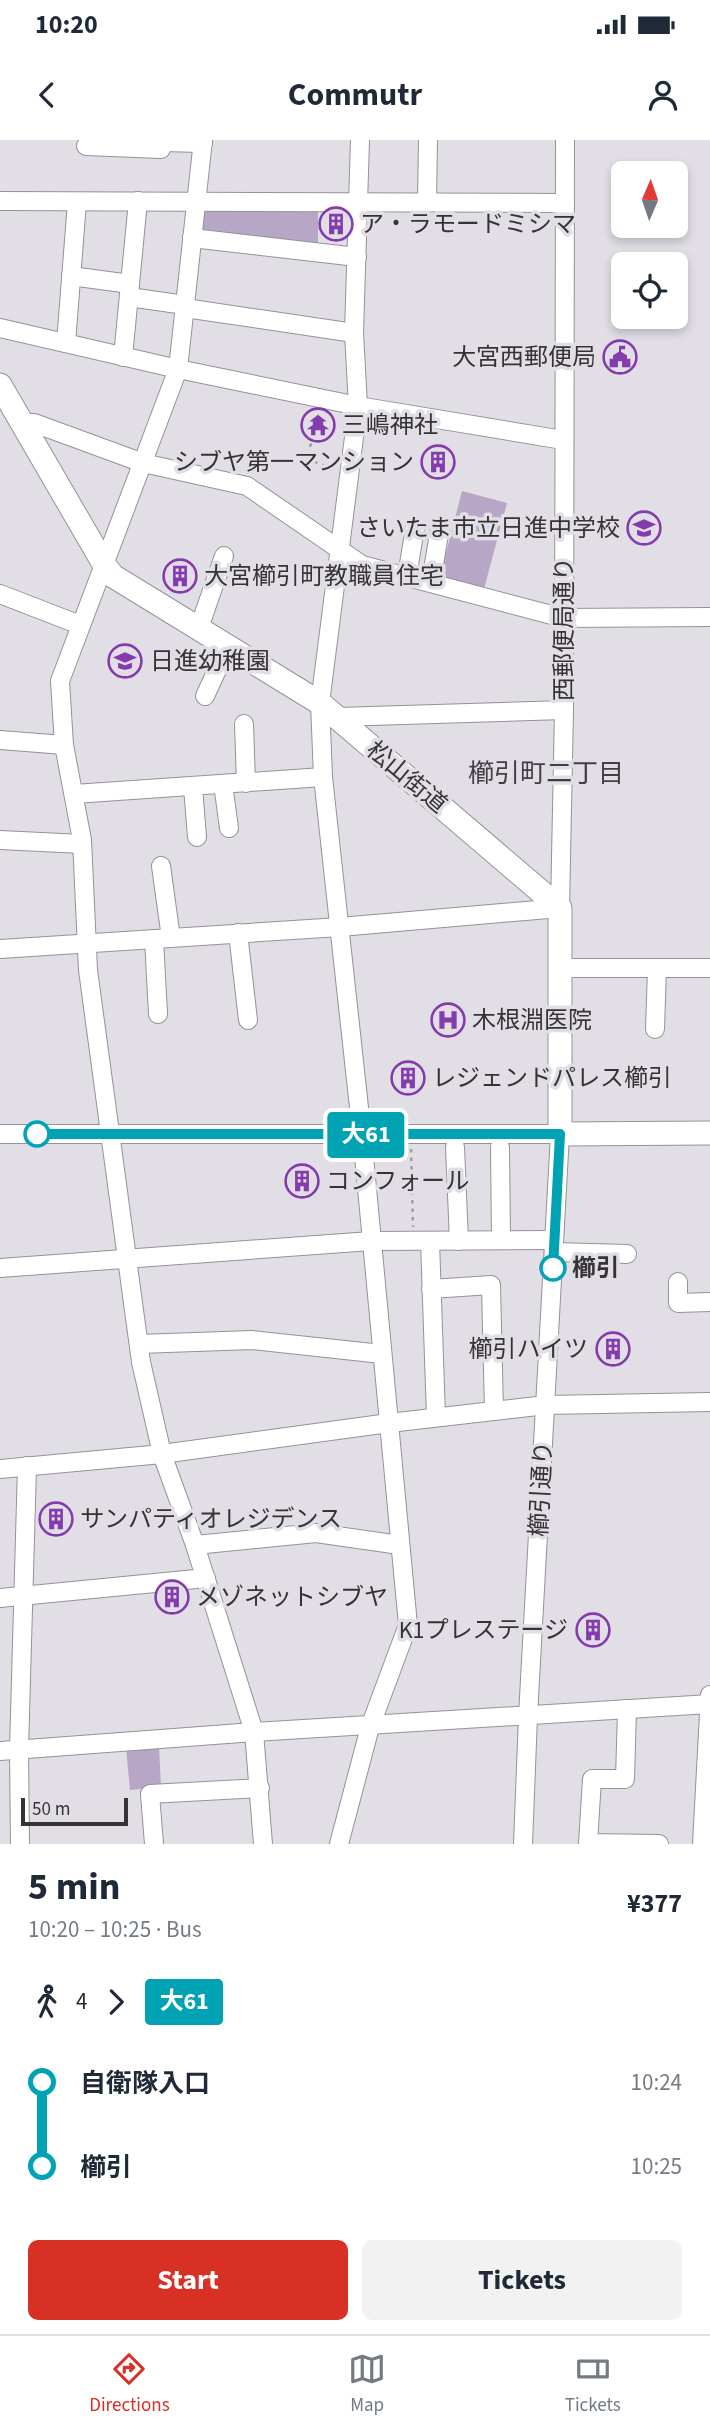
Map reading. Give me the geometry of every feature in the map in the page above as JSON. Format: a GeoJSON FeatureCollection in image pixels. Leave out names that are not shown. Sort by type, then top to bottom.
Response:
{"type":"FeatureCollection","features":[{"type":"Feature","properties":{"kind":"main road","name":"松山街道"},"geometry":{"type":"LineString","coordinates":[[0,386],[105,566],[123,584],[199,628],[328,710],[560,908]]}},
{"type":"Feature","properties":{"kind":"main road"},"geometry":{"type":"LineString","coordinates":[[560,908],[560,1134],[710,1133]]}},
{"type":"Feature","properties":{"kind":"street"},"geometry":{"type":"LineString","coordinates":[[339,1844],[370,1727],[408,1625],[362,1135],[323,777],[340,551],[358,407],[355,333],[360,140]]}},
{"type":"Feature","properties":{"kind":"street"},"geometry":{"type":"LineString","coordinates":[[427,201],[428,140]]}},
{"type":"Feature","properties":{"kind":"street","name":"西郵便局通り"},"geometry":{"type":"LineString","coordinates":[[560,908],[564,710],[565,140]]}},
{"type":"Feature","properties":{"kind":"street"},"geometry":{"type":"LineString","coordinates":[[86,146],[161,149],[162,142],[203,141],[178,369],[60,681],[64,745],[82,845],[88,970],[141,1362],[162,1454],[206,1578],[254,1732],[263,1844]]}},
{"type":"Feature","properties":{"kind":"street"},"geometry":{"type":"LineString","coordinates":[[0,201],[565,202]]}},
{"type":"Feature","properties":{"kind":"street"},"geometry":{"type":"LineString","coordinates":[[123,356],[138,201]]}},
{"type":"Feature","properties":{"kind":"street"},"geometry":{"type":"LineString","coordinates":[[66,344],[77,202]]}},
{"type":"Feature","properties":{"kind":"street"},"geometry":{"type":"LineString","coordinates":[[192,238],[356,257]]}},
{"type":"Feature","properties":{"kind":"street"},"geometry":{"type":"LineString","coordinates":[[71,276],[185,307],[355,333]]}},
{"type":"Feature","properties":{"kind":"street"},"geometry":{"type":"LineString","coordinates":[[0,328],[358,407],[563,440]]}},
{"type":"Feature","properties":{"kind":"street"},"geometry":{"type":"LineString","coordinates":[[22,423],[34,423],[144,463],[247,486],[362,565],[563,618],[710,617]]}},
{"type":"Feature","properties":{"kind":"street"},"geometry":{"type":"LineString","coordinates":[[407,576],[415,528]]}},
{"type":"Feature","properties":{"kind":"street"},"geometry":{"type":"LineString","coordinates":[[431,582],[440,528]]}},
{"type":"Feature","properties":{"kind":"street"},"geometry":{"type":"LineString","coordinates":[[199,628],[224,556]]}},
{"type":"Feature","properties":{"kind":"street"},"geometry":{"type":"LineString","coordinates":[[0,594],[80,625]]}},
{"type":"Feature","properties":{"kind":"street"},"geometry":{"type":"LineString","coordinates":[[205,696],[228,646]]}},
{"type":"Feature","properties":{"kind":"street"},"geometry":{"type":"LineString","coordinates":[[328,710],[564,710]]}},
{"type":"Feature","properties":{"kind":"street"},"geometry":{"type":"LineString","coordinates":[[244,724],[246,783]]}},
{"type":"Feature","properties":{"kind":"street"},"geometry":{"type":"LineString","coordinates":[[0,740],[64,745]]}},
{"type":"Feature","properties":{"kind":"street"},"geometry":{"type":"LineString","coordinates":[[74,794],[323,777]]}},
{"type":"Feature","properties":{"kind":"street"},"geometry":{"type":"LineString","coordinates":[[223,784],[229,828]]}},
{"type":"Feature","properties":{"kind":"street"},"geometry":{"type":"LineString","coordinates":[[193,786],[197,837]]}},
{"type":"Feature","properties":{"kind":"street"},"geometry":{"type":"LineString","coordinates":[[0,840],[82,845]]}},
{"type":"Feature","properties":{"kind":"street"},"geometry":{"type":"LineString","coordinates":[[158,1014],[162,938],[161,866]]}},
{"type":"Feature","properties":{"kind":"street"},"geometry":{"type":"LineString","coordinates":[[0,949],[340,927],[560,908]]}},
{"type":"Feature","properties":{"kind":"street"},"geometry":{"type":"LineString","coordinates":[[238,933],[248,1020]]}},
{"type":"Feature","properties":{"kind":"street"},"geometry":{"type":"LineString","coordinates":[[561,968],[710,968]]}},
{"type":"Feature","properties":{"kind":"street"},"geometry":{"type":"LineString","coordinates":[[655,1029],[657,968]]}},
{"type":"Feature","properties":{"kind":"street"},"geometry":{"type":"LineString","coordinates":[[0,1134],[560,1134]]}},
{"type":"Feature","properties":{"kind":"street","name":"櫛引通り"},"geometry":{"type":"LineString","coordinates":[[523,1844],[560,1134]]}},
{"type":"Feature","properties":{"kind":"street"},"geometry":{"type":"LineString","coordinates":[[455,1147],[459,1241]]}},
{"type":"Feature","properties":{"kind":"street"},"geometry":{"type":"LineString","coordinates":[[500,1147],[501,1240]]}},
{"type":"Feature","properties":{"kind":"street"},"geometry":{"type":"LineString","coordinates":[[0,1268],[371,1241],[501,1240],[626,1254]]}},
{"type":"Feature","properties":{"kind":"street"},"geometry":{"type":"LineString","coordinates":[[421,1241],[431,1289],[436,1418]]}},
{"type":"Feature","properties":{"kind":"street"},"geometry":{"type":"LineString","coordinates":[[678,1282],[678,1303],[710,1302]]}},
{"type":"Feature","properties":{"kind":"street"},"geometry":{"type":"LineString","coordinates":[[431,1289],[491,1285],[494,1411]]}},
{"type":"Feature","properties":{"kind":"street"},"geometry":{"type":"LineString","coordinates":[[139,1344],[252,1340],[382,1354]]}},
{"type":"Feature","properties":{"kind":"street"},"geometry":{"type":"LineString","coordinates":[[0,1469],[162,1454],[546,1405],[710,1402]]}},
{"type":"Feature","properties":{"kind":"street"},"geometry":{"type":"LineString","coordinates":[[20,1844],[19,1750],[27,1466]]}},
{"type":"Feature","properties":{"kind":"street"},"geometry":{"type":"LineString","coordinates":[[195,1545],[316,1533],[400,1545]]}},
{"type":"Feature","properties":{"kind":"street"},"geometry":{"type":"LineString","coordinates":[[0,1598],[206,1578]]}},
{"type":"Feature","properties":{"kind":"street"},"geometry":{"type":"LineString","coordinates":[[702,1844],[710,1695]]}},
{"type":"Feature","properties":{"kind":"street"},"geometry":{"type":"LineString","coordinates":[[0,1751],[254,1732],[370,1727],[710,1704]]}},
{"type":"Feature","properties":{"kind":"street"},"geometry":{"type":"LineString","coordinates":[[627,1709],[625,1779],[592,1779],[588,1843],[659,1844]]}},
{"type":"Feature","properties":{"kind":"street"},"geometry":{"type":"LineString","coordinates":[[154,1844],[150,1794],[260,1788]]}},
{"type":"Feature","properties":{"kind":"path"},"geometry":{"type":"LineString","coordinates":[[318,428],[305,458],[349,476]]}},
{"type":"Feature","properties":{"kind":"path"},"geometry":{"type":"LineString","coordinates":[[411,1147],[421,1241]]}},
{"type":"Feature","properties":{"kind":"shaded area"},"geometry":{"type":"Polygon","coordinates":[[[201,204],[318,206],[318,249],[200,236],[201,204]]]}},
{"type":"Feature","properties":{"kind":"shaded area"},"geometry":{"type":"Polygon","coordinates":[[[462,491],[507,503],[484,589],[440,576],[462,491]]]}},
{"type":"Feature","properties":{"kind":"shaded area"},"geometry":{"type":"Polygon","coordinates":[[[159,1745],[161,1787],[130,1790],[126,1748],[159,1745]]]}},
{"type":"Feature","properties":{"kind":"bus line","name":"大61"},"geometry":{"type":"LineString","coordinates":[[37,1134],[560,1134],[553,1268]]}},
{"type":"Feature","properties":{"kind":"place","name":"ア・ラモードミシマ"},"geometry":{"type":"Point","coordinates":[336,224]}},
{"type":"Feature","properties":{"kind":"place","name":"大宮西郵便局"},"geometry":{"type":"Point","coordinates":[620,357]}},
{"type":"Feature","properties":{"kind":"place","name":"三嶋神社"},"geometry":{"type":"Point","coordinates":[318,425]}},
{"type":"Feature","properties":{"kind":"place","name":"シブヤ第一マンション"},"geometry":{"type":"Point","coordinates":[438,462]}},
{"type":"Feature","properties":{"kind":"place","name":"さいたま市立日進中学校"},"geometry":{"type":"Point","coordinates":[644,528]}},
{"type":"Feature","properties":{"kind":"place","name":"大宮櫛引町教職員住宅"},"geometry":{"type":"Point","coordinates":[180,576]}},
{"type":"Feature","properties":{"kind":"place","name":"日進幼稚園"},"geometry":{"type":"Point","coordinates":[125,661]}},
{"type":"Feature","properties":{"kind":"place","name":"木根淵医院"},"geometry":{"type":"Point","coordinates":[448,1020]}},
{"type":"Feature","properties":{"kind":"place","name":"レジェンドパレス櫛引"},"geometry":{"type":"Point","coordinates":[408,1078]}},
{"type":"Feature","properties":{"kind":"place","name":"コンフォール"},"geometry":{"type":"Point","coordinates":[302,1181]}},
{"type":"Feature","properties":{"kind":"place","name":"櫛引"},"geometry":{"type":"Point","coordinates":[553,1268]}},
{"type":"Feature","properties":{"kind":"place","name":"櫛引ハイツ"},"geometry":{"type":"Point","coordinates":[613,1349]}},
{"type":"Feature","properties":{"kind":"place","name":"サンパティオレジデンス"},"geometry":{"type":"Point","coordinates":[56,1519]}},
{"type":"Feature","properties":{"kind":"place","name":"メゾネットシブヤ"},"geometry":{"type":"Point","coordinates":[172,1597]}},
{"type":"Feature","properties":{"kind":"place","name":"K1プレステージ"},"geometry":{"type":"Point","coordinates":[593,1630]}},
{"type":"Feature","properties":{"kind":"district","name":"櫛引町二丁目"},"geometry":{"type":"Point","coordinates":[546,773]}}]}
